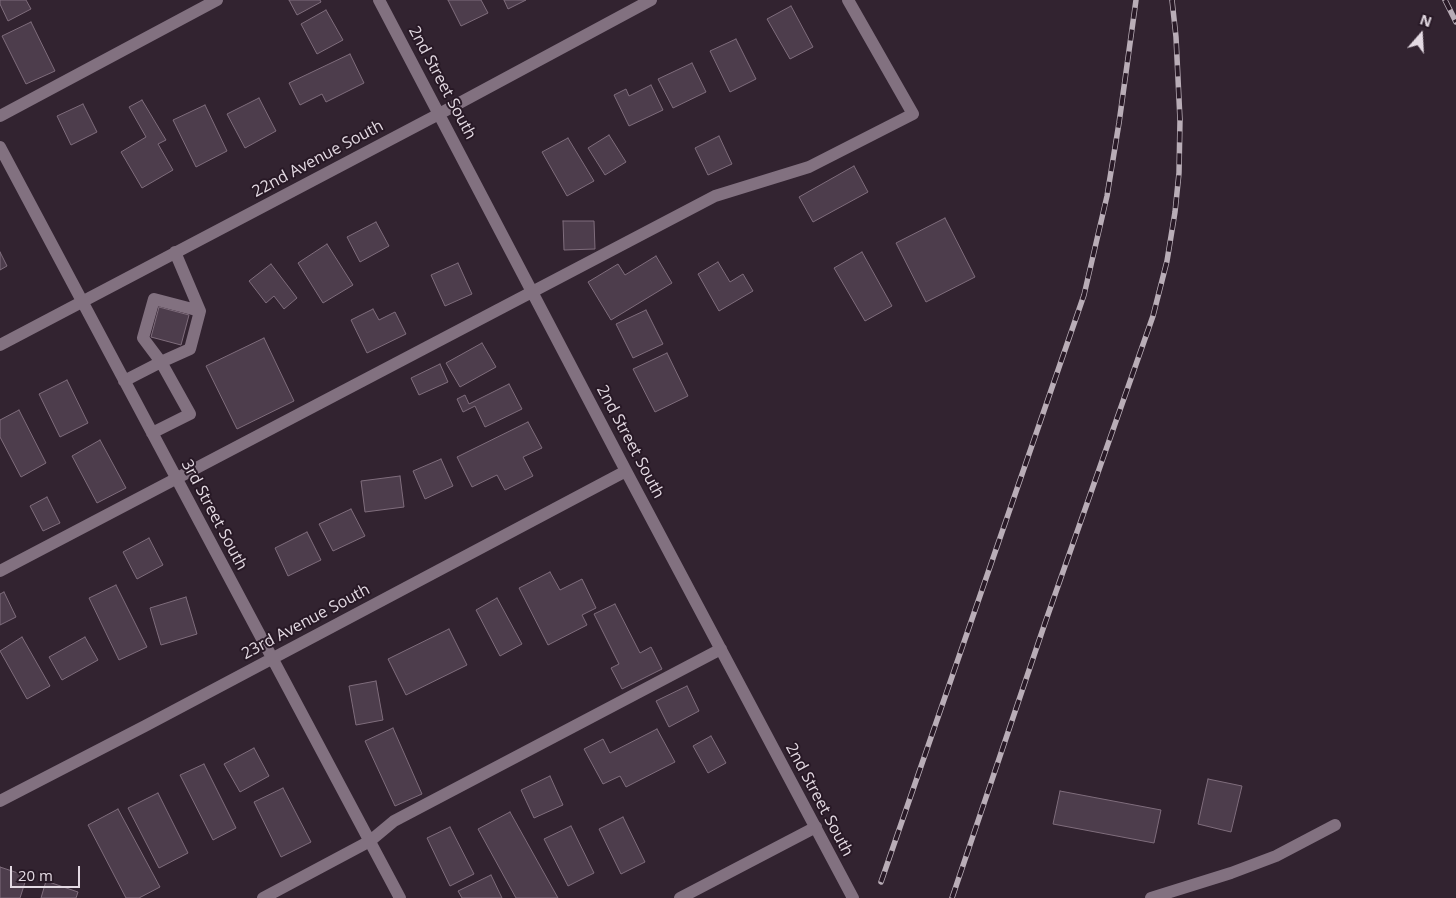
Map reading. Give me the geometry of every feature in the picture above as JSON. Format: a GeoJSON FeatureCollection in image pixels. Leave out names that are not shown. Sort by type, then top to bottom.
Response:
{"type":"FeatureCollection","features":[{"type":"Feature","properties":{"kind":"street"},"geometry":{"type":"LineString","coordinates":[[0,116],[217,0]]}},
{"type":"Feature","properties":{"kind":"street","name":"2nd Street South"},"geometry":{"type":"LineString","coordinates":[[379,0],[853,898]]}},
{"type":"Feature","properties":{"kind":"street","name":"22nd Avenue South"},"geometry":{"type":"LineString","coordinates":[[0,345],[651,0]]}},
{"type":"Feature","properties":{"kind":"street"},"geometry":{"type":"LineString","coordinates":[[0,571],[715,196],[808,167],[913,114],[848,0]]}},
{"type":"Feature","properties":{"kind":"street","name":"3rd Street South"},"geometry":{"type":"LineString","coordinates":[[0,147],[400,898]]}},
{"type":"Feature","properties":{"kind":"street"},"geometry":{"type":"LineString","coordinates":[[124,381],[190,350],[200,311],[175,252]]}},
{"type":"Feature","properties":{"kind":"street"},"geometry":{"type":"LineString","coordinates":[[152,433],[190,414],[161,362],[142,338],[154,299],[200,311]]}},
{"type":"Feature","properties":{"kind":"street","name":"23rd Avenue South"},"geometry":{"type":"LineString","coordinates":[[0,801],[626,471]]}},
{"type":"Feature","properties":{"kind":"street"},"geometry":{"type":"LineString","coordinates":[[264,898],[370,841],[394,821],[720,649]]}},
{"type":"Feature","properties":{"kind":"street"},"geometry":{"type":"LineString","coordinates":[[1151,898],[1231,873],[1276,856],[1335,824]]}},
{"type":"Feature","properties":{"kind":"street"},"geometry":{"type":"LineString","coordinates":[[680,898],[816,827]]}},
{"type":"Feature","properties":{"kind":"building"},"geometry":{"type":"Polygon","coordinates":[[[0,0],[26,0],[31,9],[8,21],[0,0]]]}},
{"type":"Feature","properties":{"kind":"building"},"geometry":{"type":"Polygon","coordinates":[[[289,0],[320,0],[321,2],[297,15],[289,0]]]}},
{"type":"Feature","properties":{"kind":"building"},"geometry":{"type":"Polygon","coordinates":[[[448,0],[481,0],[488,13],[461,26],[448,0]]]}},
{"type":"Feature","properties":{"kind":"building"},"geometry":{"type":"Polygon","coordinates":[[[504,0],[526,0],[508,9],[504,0]]]}},
{"type":"Feature","properties":{"kind":"building"},"geometry":{"type":"Polygon","coordinates":[[[791,6],[813,47],[790,59],[767,19],[791,6]]]}},
{"type":"Feature","properties":{"kind":"building"},"geometry":{"type":"Polygon","coordinates":[[[326,10],[343,40],[317,54],[301,24],[326,10]]]}},
{"type":"Feature","properties":{"kind":"building"},"geometry":{"type":"Polygon","coordinates":[[[31,22],[55,71],[26,84],[2,36],[31,22]]]}},
{"type":"Feature","properties":{"kind":"building"},"geometry":{"type":"Polygon","coordinates":[[[736,39],[756,79],[730,92],[710,51],[736,39]]]}},
{"type":"Feature","properties":{"kind":"building"},"geometry":{"type":"Polygon","coordinates":[[[350,54],[364,83],[326,102],[322,94],[300,105],[289,83],[350,54]]]}},
{"type":"Feature","properties":{"kind":"building"},"geometry":{"type":"Polygon","coordinates":[[[692,63],[706,92],[673,108],[658,79],[692,63]]]}},
{"type":"Feature","properties":{"kind":"building"},"geometry":{"type":"Polygon","coordinates":[[[651,85],[663,110],[629,126],[614,95],[626,89],[629,96],[651,85]]]}},
{"type":"Feature","properties":{"kind":"building"},"geometry":{"type":"Polygon","coordinates":[[[259,98],[276,131],[245,148],[227,114],[259,98]]]}},
{"type":"Feature","properties":{"kind":"building"},"geometry":{"type":"Polygon","coordinates":[[[142,100],[166,140],[158,144],[173,170],[142,188],[121,152],[146,137],[129,107],[142,100]]]}},
{"type":"Feature","properties":{"kind":"building"},"geometry":{"type":"Polygon","coordinates":[[[83,104],[97,132],[71,145],[57,116],[83,104]]]}},
{"type":"Feature","properties":{"kind":"building"},"geometry":{"type":"Polygon","coordinates":[[[205,105],[227,151],[196,167],[173,120],[205,105]]]}},
{"type":"Feature","properties":{"kind":"building"},"geometry":{"type":"Polygon","coordinates":[[[609,135],[626,162],[605,175],[588,148],[609,135]]]}},
{"type":"Feature","properties":{"kind":"building"},"geometry":{"type":"Polygon","coordinates":[[[719,136],[732,164],[708,175],[695,148],[719,136]]]}},
{"type":"Feature","properties":{"kind":"building"},"geometry":{"type":"Polygon","coordinates":[[[568,138],[594,181],[567,196],[542,152],[568,138]]]}},
{"type":"Feature","properties":{"kind":"building"},"geometry":{"type":"Polygon","coordinates":[[[854,166],[868,192],[813,222],[799,197],[854,166]]]}},
{"type":"Feature","properties":{"kind":"building"},"geometry":{"type":"Polygon","coordinates":[[[945,218],[975,277],[926,302],[896,243],[945,218]]]}},
{"type":"Feature","properties":{"kind":"building"},"geometry":{"type":"Polygon","coordinates":[[[563,221],[594,221],[595,249],[564,250],[563,221]]]}},
{"type":"Feature","properties":{"kind":"building"},"geometry":{"type":"Polygon","coordinates":[[[376,222],[389,246],[360,262],[347,237],[376,222]]]}},
{"type":"Feature","properties":{"kind":"building"},"geometry":{"type":"Polygon","coordinates":[[[327,244],[353,285],[323,303],[298,263],[327,244]]]}},
{"type":"Feature","properties":{"kind":"building"},"geometry":{"type":"Polygon","coordinates":[[[0,252],[7,266],[0,270],[0,252]]]}},
{"type":"Feature","properties":{"kind":"building"},"geometry":{"type":"Polygon","coordinates":[[[862,252],[892,306],[865,321],[834,268],[862,252]]]}},
{"type":"Feature","properties":{"kind":"building"},"geometry":{"type":"Polygon","coordinates":[[[656,256],[672,283],[611,320],[588,282],[618,264],[625,275],[656,256]]]}},
{"type":"Feature","properties":{"kind":"building"},"geometry":{"type":"Polygon","coordinates":[[[718,262],[730,282],[743,274],[753,291],[719,311],[698,274],[718,262]]]}},
{"type":"Feature","properties":{"kind":"building"},"geometry":{"type":"Polygon","coordinates":[[[458,263],[472,294],[445,306],[431,275],[458,263]]]}},
{"type":"Feature","properties":{"kind":"building"},"geometry":{"type":"Polygon","coordinates":[[[271,264],[297,298],[284,309],[274,296],[266,303],[249,281],[271,264]]]}},
{"type":"Feature","properties":{"kind":"building"},"geometry":{"type":"Polygon","coordinates":[[[159,307],[189,315],[181,345],[151,337],[159,307]]]}},
{"type":"Feature","properties":{"kind":"building"},"geometry":{"type":"Polygon","coordinates":[[[373,309],[379,320],[395,312],[406,334],[367,353],[351,320],[373,309]]]}},
{"type":"Feature","properties":{"kind":"building"},"geometry":{"type":"Polygon","coordinates":[[[646,310],[663,344],[633,358],[616,324],[646,310]]]}},
{"type":"Feature","properties":{"kind":"building"},"geometry":{"type":"Polygon","coordinates":[[[264,338],[294,401],[237,429],[206,366],[264,338]]]}},
{"type":"Feature","properties":{"kind":"building"},"geometry":{"type":"Polygon","coordinates":[[[482,343],[496,367],[460,387],[446,363],[482,343]]]}},
{"type":"Feature","properties":{"kind":"building"},"geometry":{"type":"Polygon","coordinates":[[[667,353],[688,396],[655,412],[633,369],[667,353]]]}},
{"type":"Feature","properties":{"kind":"building"},"geometry":{"type":"Polygon","coordinates":[[[440,364],[448,382],[419,395],[411,378],[440,364]]]}},
{"type":"Feature","properties":{"kind":"building"},"geometry":{"type":"Polygon","coordinates":[[[67,380],[88,423],[60,437],[39,394],[67,380]]]}},
{"type":"Feature","properties":{"kind":"building"},"geometry":{"type":"Polygon","coordinates":[[[509,384],[522,409],[485,427],[475,406],[463,412],[457,399],[465,395],[469,404],[509,384]]]}},
{"type":"Feature","properties":{"kind":"building"},"geometry":{"type":"Polygon","coordinates":[[[19,410],[46,463],[21,477],[0,437],[0,420],[19,410]]]}},
{"type":"Feature","properties":{"kind":"building"},"geometry":{"type":"Polygon","coordinates":[[[528,422],[542,448],[523,457],[533,476],[505,490],[497,475],[472,487],[457,457],[528,422]]]}},
{"type":"Feature","properties":{"kind":"building"},"geometry":{"type":"Polygon","coordinates":[[[100,440],[126,488],[97,503],[72,456],[100,440]]]}},
{"type":"Feature","properties":{"kind":"building"},"geometry":{"type":"Polygon","coordinates":[[[441,459],[453,486],[425,499],[413,471],[441,459]]]}},
{"type":"Feature","properties":{"kind":"building"},"geometry":{"type":"Polygon","coordinates":[[[400,476],[404,507],[365,512],[361,481],[400,476]]]}},
{"type":"Feature","properties":{"kind":"building"},"geometry":{"type":"Polygon","coordinates":[[[47,497],[60,523],[43,531],[30,506],[47,497]]]}},
{"type":"Feature","properties":{"kind":"building"},"geometry":{"type":"Polygon","coordinates":[[[351,509],[365,536],[333,551],[319,524],[351,509]]]}},
{"type":"Feature","properties":{"kind":"building"},"geometry":{"type":"Polygon","coordinates":[[[307,532],[321,560],[288,576],[275,548],[307,532]]]}},
{"type":"Feature","properties":{"kind":"building"},"geometry":{"type":"Polygon","coordinates":[[[149,538],[163,565],[137,579],[123,552],[149,538]]]}},
{"type":"Feature","properties":{"kind":"building"},"geometry":{"type":"Polygon","coordinates":[[[550,572],[560,590],[582,579],[596,608],[582,615],[587,625],[548,645],[519,588],[550,572]]]}},
{"type":"Feature","properties":{"kind":"building"},"geometry":{"type":"Polygon","coordinates":[[[116,585],[147,647],[119,660],[89,598],[116,585]]]}},
{"type":"Feature","properties":{"kind":"building"},"geometry":{"type":"Polygon","coordinates":[[[4,592],[16,617],[0,625],[0,594],[4,592]]]}},
{"type":"Feature","properties":{"kind":"building"},"geometry":{"type":"Polygon","coordinates":[[[186,597],[197,634],[161,645],[150,608],[186,597]]]}},
{"type":"Feature","properties":{"kind":"building"},"geometry":{"type":"Polygon","coordinates":[[[497,598],[522,644],[500,656],[476,610],[497,598]]]}},
{"type":"Feature","properties":{"kind":"building"},"geometry":{"type":"Polygon","coordinates":[[[615,604],[640,653],[651,647],[662,669],[622,689],[611,668],[619,664],[594,614],[615,604]]]}},
{"type":"Feature","properties":{"kind":"building"},"geometry":{"type":"Polygon","coordinates":[[[449,629],[467,665],[406,695],[388,659],[449,629]]]}},
{"type":"Feature","properties":{"kind":"building"},"geometry":{"type":"Polygon","coordinates":[[[22,637],[50,686],[27,699],[0,651],[22,637]]]}},
{"type":"Feature","properties":{"kind":"building"},"geometry":{"type":"Polygon","coordinates":[[[85,637],[98,660],[62,680],[49,657],[85,637]]]}},
{"type":"Feature","properties":{"kind":"building"},"geometry":{"type":"Polygon","coordinates":[[[376,681],[383,720],[356,725],[349,686],[376,681]]]}},
{"type":"Feature","properties":{"kind":"building"},"geometry":{"type":"Polygon","coordinates":[[[687,686],[699,711],[669,727],[656,701],[687,686]]]}},
{"type":"Feature","properties":{"kind":"building"},"geometry":{"type":"Polygon","coordinates":[[[393,728],[422,794],[395,806],[365,741],[393,728]]]}},
{"type":"Feature","properties":{"kind":"building"},"geometry":{"type":"Polygon","coordinates":[[[657,729],[675,762],[626,787],[620,776],[603,784],[584,749],[603,739],[610,753],[657,729]]]}},
{"type":"Feature","properties":{"kind":"building"},"geometry":{"type":"Polygon","coordinates":[[[711,736],[726,763],[708,773],[693,746],[711,736]]]}},
{"type":"Feature","properties":{"kind":"building"},"geometry":{"type":"Polygon","coordinates":[[[254,748],[269,776],[240,792],[224,764],[254,748]]]}},
{"type":"Feature","properties":{"kind":"building"},"geometry":{"type":"Polygon","coordinates":[[[204,764],[236,828],[213,840],[180,775],[204,764]]]}},
{"type":"Feature","properties":{"kind":"building"},"geometry":{"type":"Polygon","coordinates":[[[550,776],[563,805],[534,818],[521,790],[550,776]]]}},
{"type":"Feature","properties":{"kind":"building"},"geometry":{"type":"Polygon","coordinates":[[[1208,779],[1242,786],[1231,832],[1198,824],[1208,779]]]}},
{"type":"Feature","properties":{"kind":"building"},"geometry":{"type":"Polygon","coordinates":[[[283,788],[311,842],[281,857],[254,802],[283,788]]]}},
{"type":"Feature","properties":{"kind":"building"},"geometry":{"type":"Polygon","coordinates":[[[1060,791],[1161,810],[1154,843],[1053,824],[1060,791]]]}},
{"type":"Feature","properties":{"kind":"building"},"geometry":{"type":"Polygon","coordinates":[[[158,793],[188,853],[159,868],[128,808],[158,793]]]}},
{"type":"Feature","properties":{"kind":"building"},"geometry":{"type":"Polygon","coordinates":[[[118,809],[160,887],[139,898],[126,898],[88,825],[118,809]]]}},
{"type":"Feature","properties":{"kind":"building"},"geometry":{"type":"Polygon","coordinates":[[[510,812],[558,898],[516,898],[478,829],[510,812]]]}},
{"type":"Feature","properties":{"kind":"building"},"geometry":{"type":"Polygon","coordinates":[[[623,817],[645,862],[621,874],[599,829],[623,817]]]}},
{"type":"Feature","properties":{"kind":"building"},"geometry":{"type":"Polygon","coordinates":[[[571,826],[594,873],[568,886],[544,839],[571,826]]]}},
{"type":"Feature","properties":{"kind":"building"},"geometry":{"type":"Polygon","coordinates":[[[450,827],[474,874],[450,886],[427,838],[450,827]]]}},
{"type":"Feature","properties":{"kind":"building"},"geometry":{"type":"Polygon","coordinates":[[[0,867],[27,876],[20,898],[0,898],[0,867]]]}},
{"type":"Feature","properties":{"kind":"building"},"geometry":{"type":"Polygon","coordinates":[[[491,875],[502,898],[462,898],[458,891],[491,875]]]}},
{"type":"Feature","properties":{"kind":"building"},"geometry":{"type":"Polygon","coordinates":[[[46,881],[78,892],[76,898],[41,898],[46,881]]]}},
{"type":"Feature","properties":{"kind":"railway"},"geometry":{"type":"LineString","coordinates":[[881,882],[1084,295],[1107,196],[1136,0]]}},
{"type":"Feature","properties":{"kind":"railway"},"geometry":{"type":"LineString","coordinates":[[952,898],[1045,623],[1153,316],[1167,261],[1179,173],[1180,120],[1176,37],[1172,0]]}},
{"type":"Feature","properties":{"kind":"railway"},"geometry":{"type":"LineString","coordinates":[[1445,0],[1456,22]]}}]}
